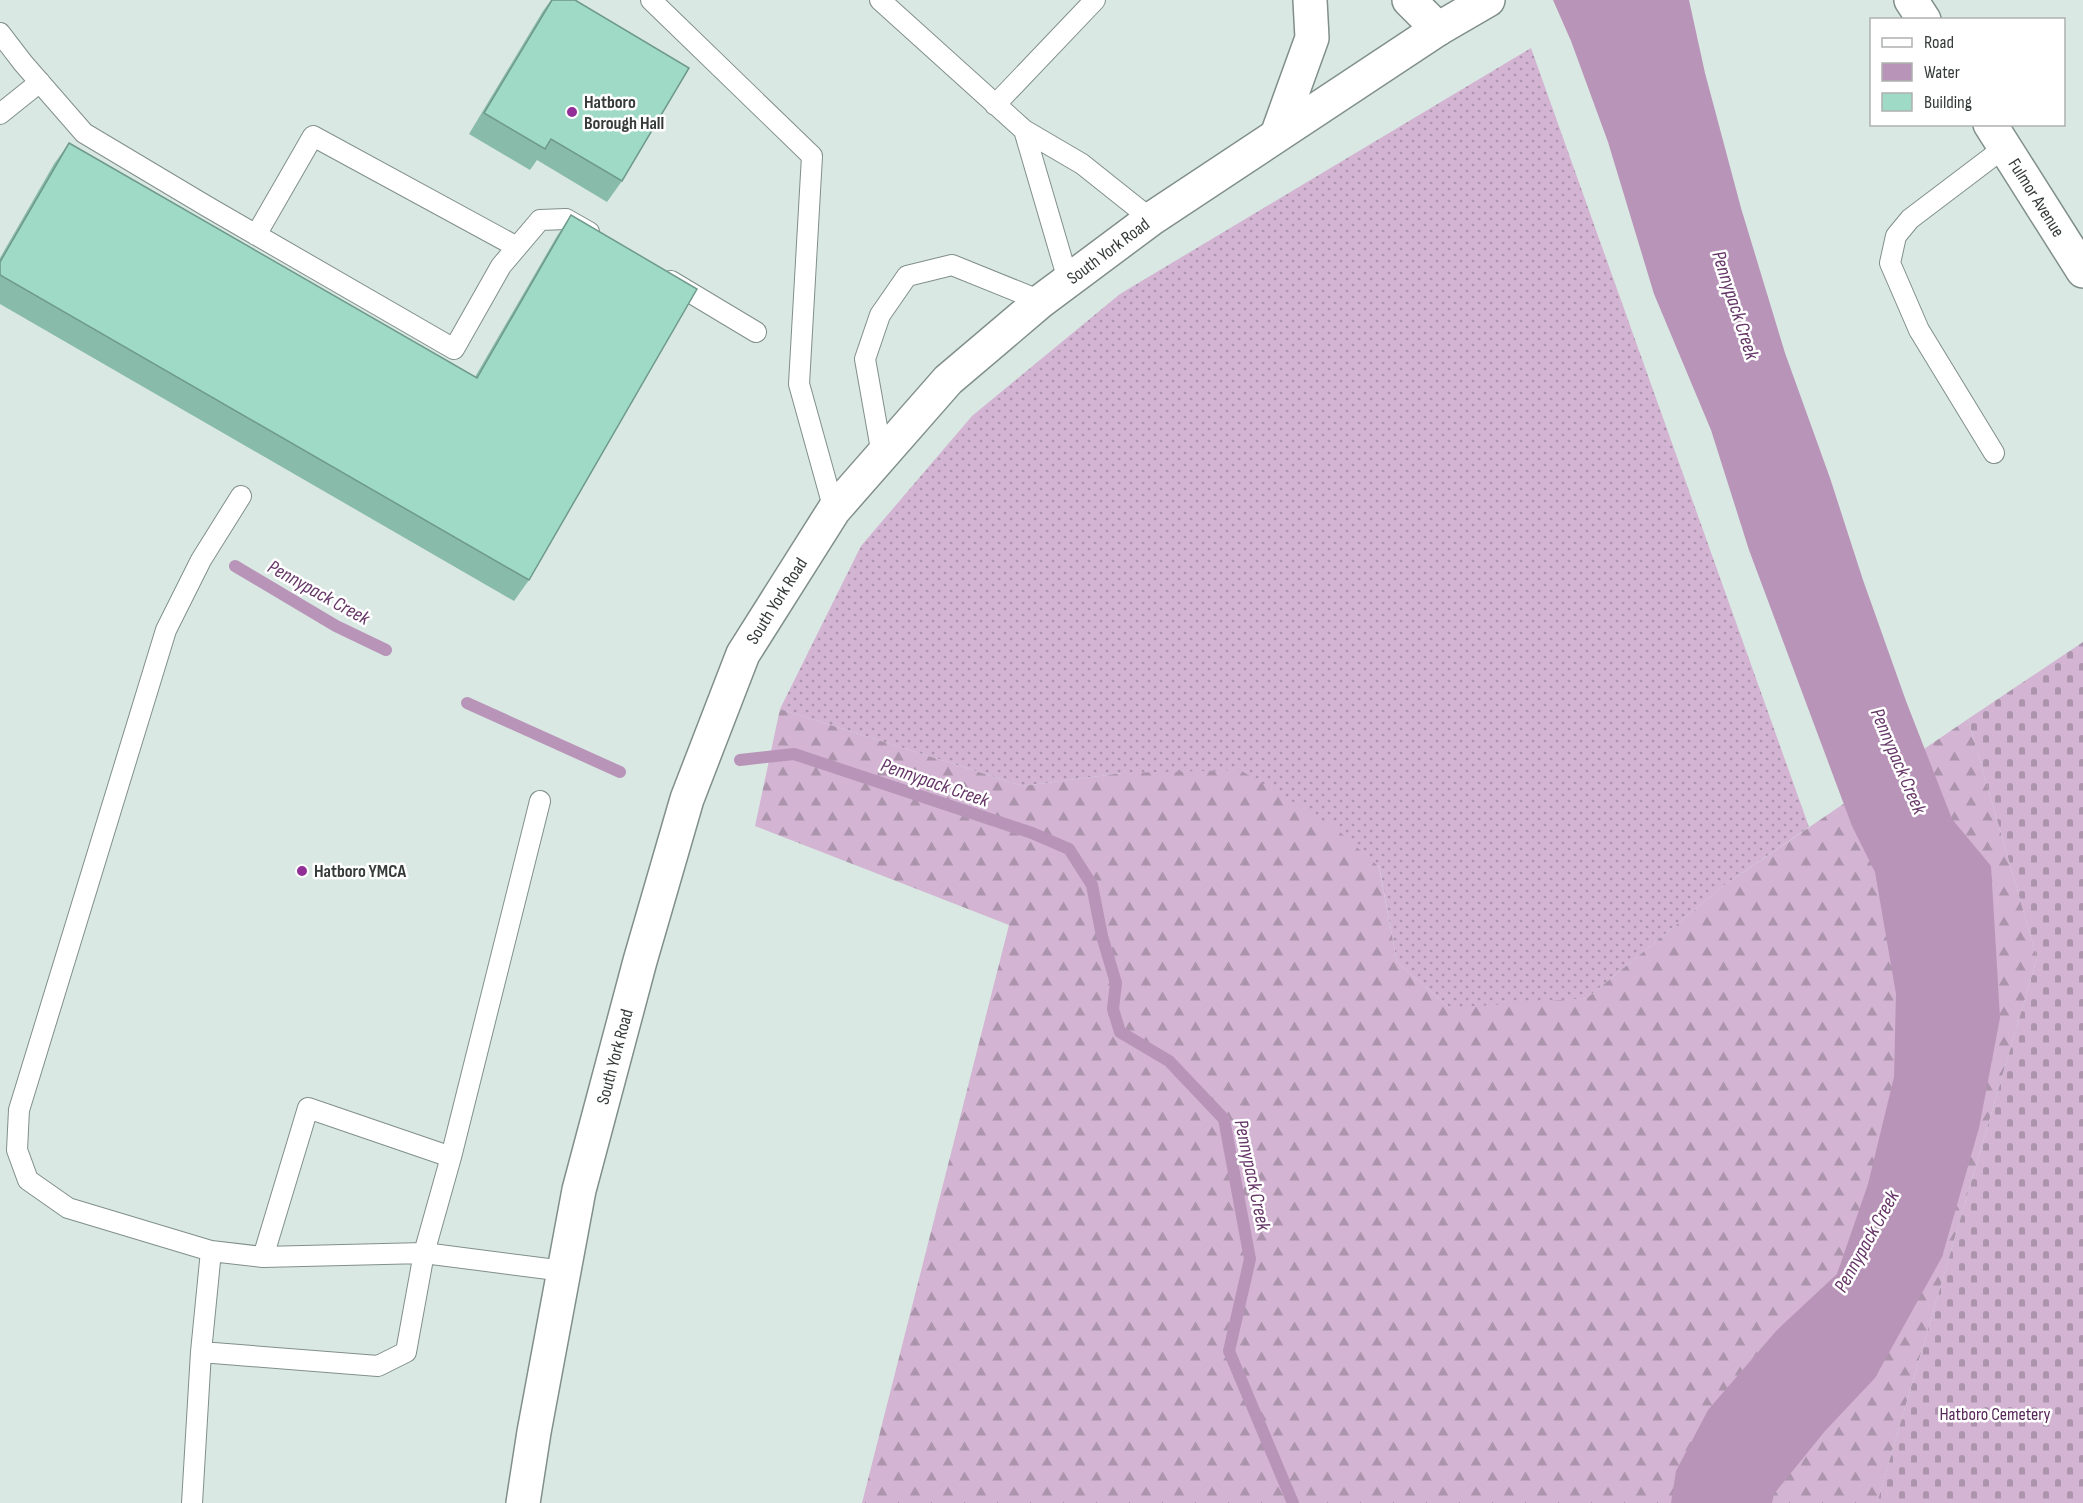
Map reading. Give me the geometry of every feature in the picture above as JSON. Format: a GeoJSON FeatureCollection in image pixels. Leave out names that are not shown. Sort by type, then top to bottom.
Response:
{"type":"FeatureCollection","features":[{"type":"Feature","properties":{"kind":"main road"},"geometry":{"type":"LineString","coordinates":[[1277,135],[1312,38],[1310,0]]}},
{"type":"Feature","properties":{"kind":"main road"},"geometry":{"type":"LineString","coordinates":[[1409,0],[1438,28]]}},
{"type":"Feature","properties":{"kind":"main road","name":"South York Road"},"geometry":{"type":"LineString","coordinates":[[523,1503],[534,1432],[582,1179],[643,950],[687,799],[743,654],[834,510],[948,380],[1041,301],[1151,219],[1438,28],[1488,0]]}},
{"type":"Feature","properties":{"kind":"main road"},"geometry":{"type":"LineString","coordinates":[[1911,0],[1923,18]]}},
{"type":"Feature","properties":{"kind":"main road","name":"Fulmor Avenue"},"geometry":{"type":"LineString","coordinates":[[1998,136],[2083,271]]}},
{"type":"Feature","properties":{"kind":"lane"},"geometry":{"type":"LineString","coordinates":[[651,0],[812,156],[799,384],[834,510]]}},
{"type":"Feature","properties":{"kind":"lane"},"geometry":{"type":"LineString","coordinates":[[880,0],[1024,130],[1082,164],[1151,219]]}},
{"type":"Feature","properties":{"kind":"lane"},"geometry":{"type":"LineString","coordinates":[[995,105],[1095,0]]}},
{"type":"Feature","properties":{"kind":"lane"},"geometry":{"type":"LineString","coordinates":[[0,33],[84,133],[454,349],[501,266],[540,220],[566,219],[606,243]]}},
{"type":"Feature","properties":{"kind":"lane"},"geometry":{"type":"LineString","coordinates":[[0,114],[40,82]]}},
{"type":"Feature","properties":{"kind":"lane"},"geometry":{"type":"LineString","coordinates":[[1024,130],[1068,280]]}},
{"type":"Feature","properties":{"kind":"lane"},"geometry":{"type":"LineString","coordinates":[[256,235],[313,136],[517,248]]}},
{"type":"Feature","properties":{"kind":"lane"},"geometry":{"type":"LineString","coordinates":[[1994,453],[1919,330],[1890,263],[1896,236],[1910,219],[1998,136]]}},
{"type":"Feature","properties":{"kind":"lane"},"geometry":{"type":"LineString","coordinates":[[882,455],[865,359],[880,315],[907,276],[952,265],[1041,301]]}},
{"type":"Feature","properties":{"kind":"lane"},"geometry":{"type":"LineString","coordinates":[[656,272],[756,332]]}},
{"type":"Feature","properties":{"kind":"lane"},"geometry":{"type":"LineString","coordinates":[[241,496],[201,560],[165,630],[19,1110],[17,1150],[28,1180],[68,1208],[211,1251],[262,1257],[424,1252],[564,1271]]}},
{"type":"Feature","properties":{"kind":"lane"},"geometry":{"type":"LineString","coordinates":[[201,1352],[378,1365],[406,1352],[424,1252],[451,1157],[540,801]]}},
{"type":"Feature","properties":{"kind":"lane"},"geometry":{"type":"LineString","coordinates":[[262,1257],[308,1108],[451,1157]]}},
{"type":"Feature","properties":{"kind":"lane"},"geometry":{"type":"LineString","coordinates":[[192,1503],[201,1352],[211,1251]]}},
{"type":"Feature","properties":{"kind":"green space"},"geometry":{"type":"Polygon","coordinates":[[[1531,48],[1809,827],[1726,884],[1587,998],[1490,1011],[1450,1008],[1397,962],[1379,866],[1122,773],[1023,786],[780,709],[861,546],[972,416],[1120,294],[1531,48]]]}},
{"type":"Feature","properties":{"kind":"green space","name":"Hatboro Cemetery"},"geometry":{"type":"Polygon","coordinates":[[[2083,642],[2083,1503],[1877,1503],[2037,958],[1968,719],[2083,642]]]}},
{"type":"Feature","properties":{"kind":"green space"},"geometry":{"type":"Polygon","coordinates":[[[780,709],[1023,786],[1122,773],[1240,770],[1333,826],[1379,867],[1397,962],[1450,1008],[1587,998],[1726,884],[1968,719],[2037,958],[1877,1503],[862,1503],[1009,925],[755,826],[780,709]]]}},
{"type":"Feature","properties":{"kind":"water"},"geometry":{"type":"Polygon","coordinates":[[[1553,0],[1689,0],[1705,73],[1741,208],[1785,353],[1830,478],[1863,580],[1906,701],[1952,819],[1991,866],[2000,1018],[1979,1128],[1942,1257],[1875,1378],[1825,1431],[1774,1494],[1772,1503],[1671,1503],[1676,1471],[1708,1410],[1777,1330],[1837,1274],[1868,1184],[1894,1077],[1896,994],[1875,872],[1852,826],[1749,550],[1711,430],[1654,294],[1608,142],[1571,41],[1553,0]]]}},
{"type":"Feature","properties":{"kind":"building","name":"Hatboro Borough Hall"},"geometry":{"type":"Polygon","coordinates":[[[552,0],[575,0],[689,68],[622,181],[551,139],[545,149],[484,113],[552,0]]]}},
{"type":"Feature","properties":{"kind":"building"},"geometry":{"type":"Polygon","coordinates":[[[69,143],[477,378],[571,215],[697,289],[529,580],[0,275],[0,262],[69,143]]]}},
{"type":"Feature","properties":{"kind":"waterway","name":"Pennypack Creek"},"geometry":{"type":"LineString","coordinates":[[235,566],[336,626],[386,650]]}},
{"type":"Feature","properties":{"kind":"waterway","name":"Pennypack Creek"},"geometry":{"type":"LineString","coordinates":[[467,703],[620,772]]}},
{"type":"Feature","properties":{"kind":"waterway","name":"Pennypack Creek"},"geometry":{"type":"LineString","coordinates":[[740,760],[794,754],[1032,833],[1069,849],[1092,885],[1102,936],[1116,983],[1113,1009],[1120,1032],[1169,1061],[1224,1119],[1250,1259],[1229,1351],[1293,1503]]}},
{"type":"Feature","properties":{"kind":"place","name":"Hatboro Borough Hall"},"geometry":{"type":"Point","coordinates":[572,112]}},
{"type":"Feature","properties":{"kind":"place","name":"Hatboro YMCA"},"geometry":{"type":"Point","coordinates":[302,871]}}]}
